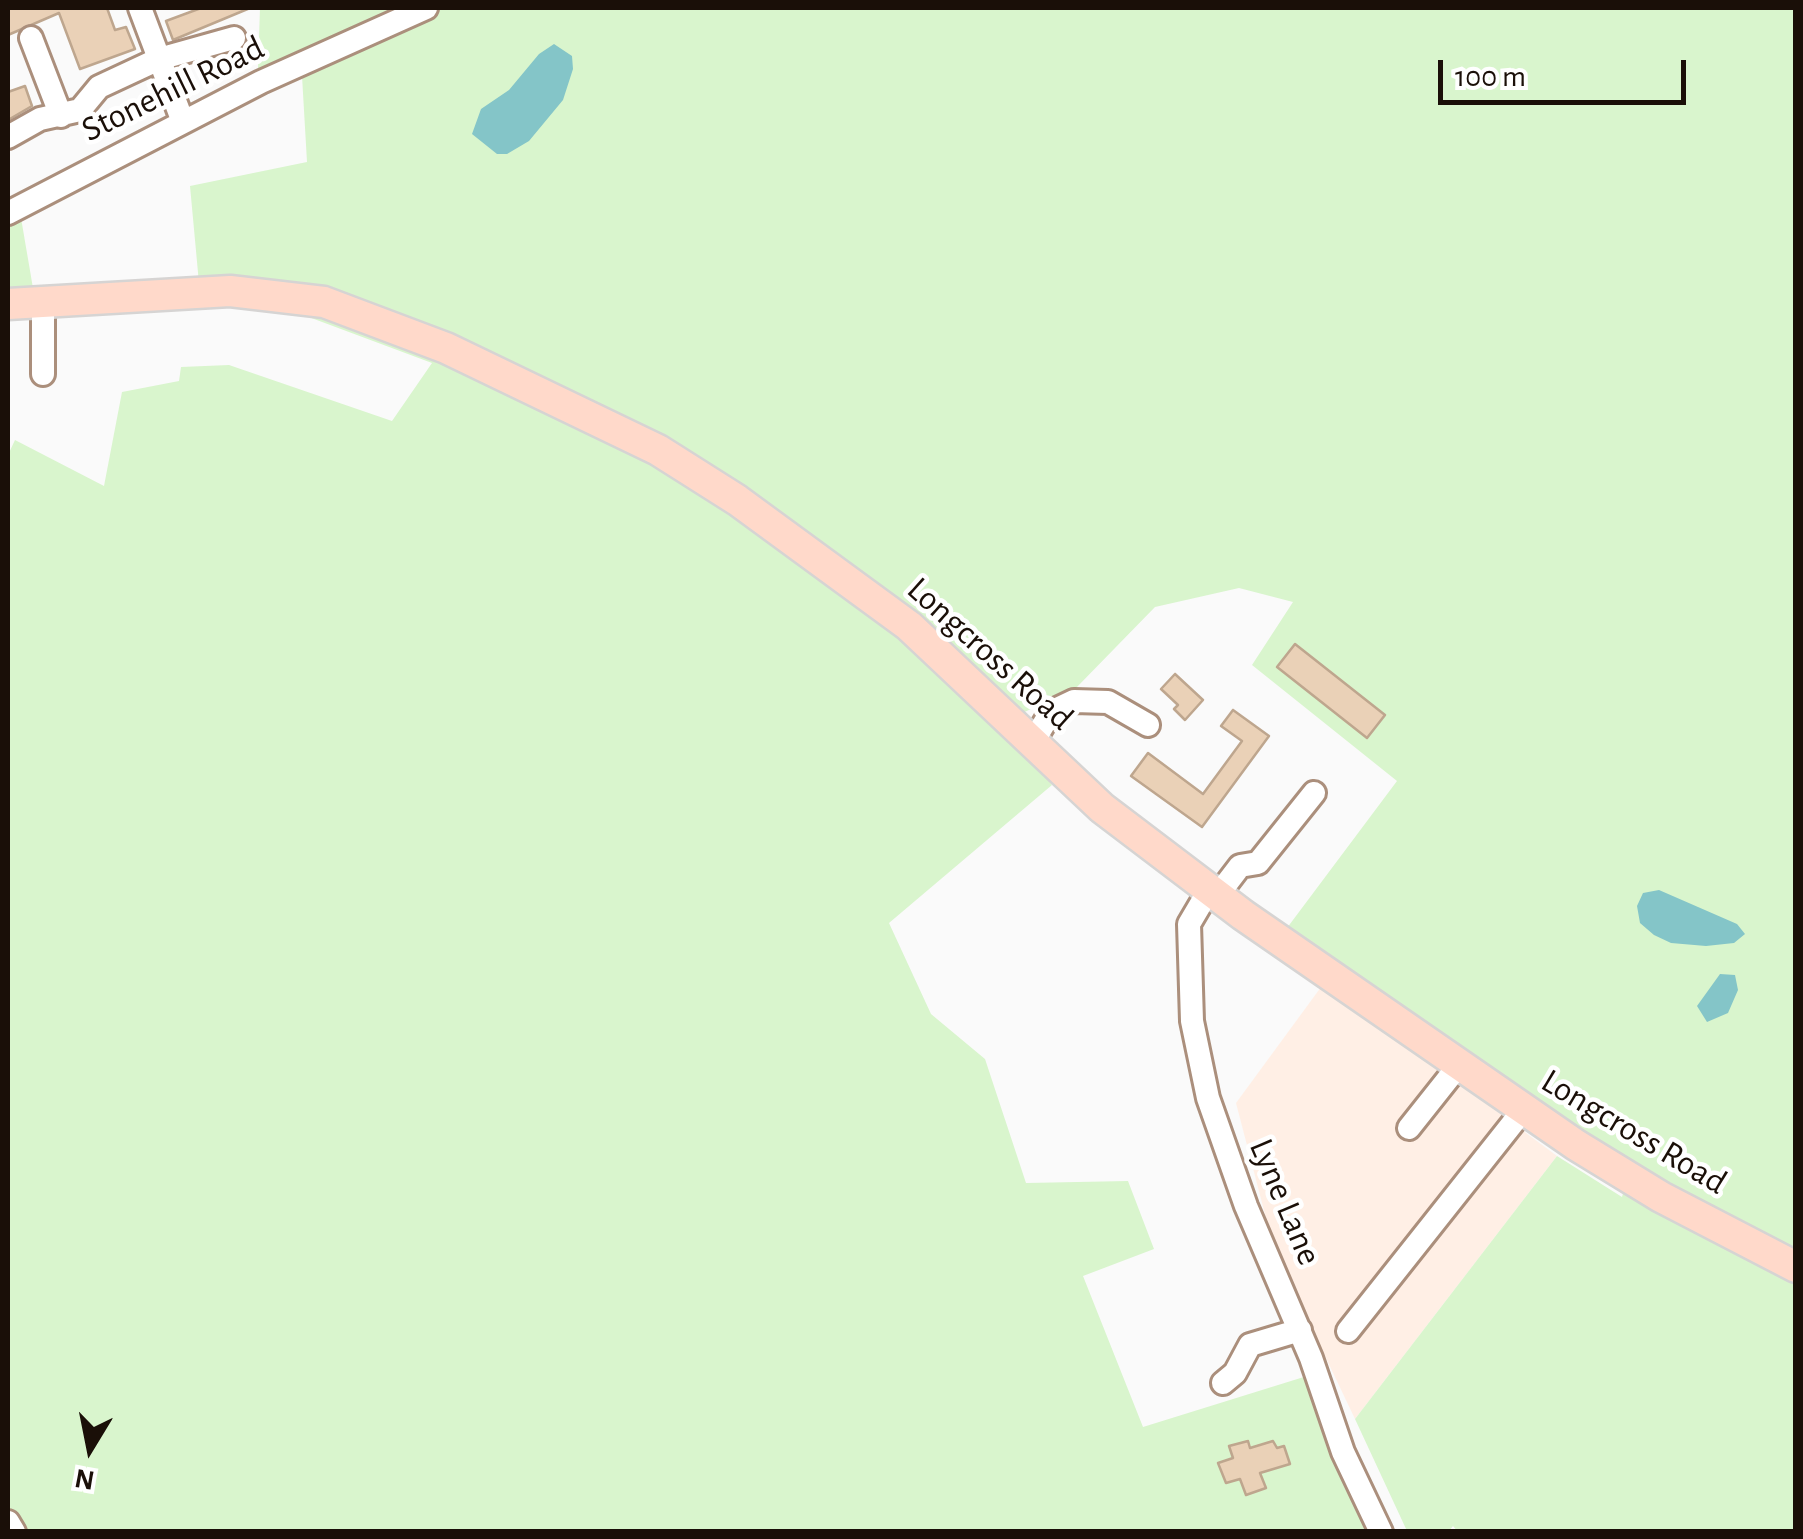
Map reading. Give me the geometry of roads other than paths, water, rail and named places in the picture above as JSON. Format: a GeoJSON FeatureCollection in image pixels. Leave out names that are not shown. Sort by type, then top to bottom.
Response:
{"type":"FeatureCollection","features":[{"type":"Feature","properties":{"kind":"main road","name":"Longcross Road"},"geometry":{"type":"LineString","coordinates":[[8,304],[260,291],[359,312],[446,348],[658,450],[737,500],[909,626],[1102,808],[1213,893],[1459,1066],[1661,1198],[1796,1267]]}},
{"type":"Feature","properties":{"kind":"street"},"geometry":{"type":"LineString","coordinates":[[140,8],[183,122]]}},
{"type":"Feature","properties":{"kind":"street","name":"Stonehill Road"},"geometry":{"type":"LineString","coordinates":[[8,213],[401,13],[426,8]]}},
{"type":"Feature","properties":{"kind":"street"},"geometry":{"type":"LineString","coordinates":[[31,38],[61,116]]}},
{"type":"Feature","properties":{"kind":"street"},"geometry":{"type":"LineString","coordinates":[[8,137],[40,119],[80,110],[99,88],[160,59],[234,38]]}},
{"type":"Feature","properties":{"kind":"street"},"geometry":{"type":"LineString","coordinates":[[43,374],[51,302]]}},
{"type":"Feature","properties":{"kind":"street"},"geometry":{"type":"LineString","coordinates":[[1033,742],[1051,712],[1074,701],[1108,702],[1148,725]]}},
{"type":"Feature","properties":{"kind":"street"},"geometry":{"type":"LineString","coordinates":[[1213,893],[1240,866],[1258,863],[1314,793]]}},
{"type":"Feature","properties":{"kind":"street","name":"Lyne Lane"},"geometry":{"type":"LineString","coordinates":[[1213,893],[1188,924],[1197,1058],[1222,1143],[1300,1330],[1343,1452],[1381,1532]]}},
{"type":"Feature","properties":{"kind":"street"},"geometry":{"type":"LineString","coordinates":[[1410,1128],[1459,1066]]}},
{"type":"Feature","properties":{"kind":"street"},"geometry":{"type":"LineString","coordinates":[[1348,1331],[1524,1109]]}},
{"type":"Feature","properties":{"kind":"street"},"geometry":{"type":"LineString","coordinates":[[1223,1383],[1235,1374],[1250,1345],[1300,1330]]}},
{"type":"Feature","properties":{"kind":"street"},"geometry":{"type":"LineString","coordinates":[[8,1522],[14,1532]]}},
{"type":"Feature","properties":{"kind":"water"},"geometry":{"type":"Polygon","coordinates":[[[554,44],[572,56],[573,69],[563,100],[529,141],[507,154],[497,154],[472,134],[481,109],[509,90],[539,54],[554,44]]]}},
{"type":"Feature","properties":{"kind":"water"},"geometry":{"type":"Polygon","coordinates":[[[1659,890],[1737,924],[1745,934],[1734,943],[1706,946],[1671,943],[1654,935],[1640,923],[1637,906],[1643,893],[1659,890]]]}},
{"type":"Feature","properties":{"kind":"water"},"geometry":{"type":"Polygon","coordinates":[[[1720,974],[1735,975],[1738,990],[1728,1013],[1707,1022],[1697,1006],[1720,974]]]}}]}
